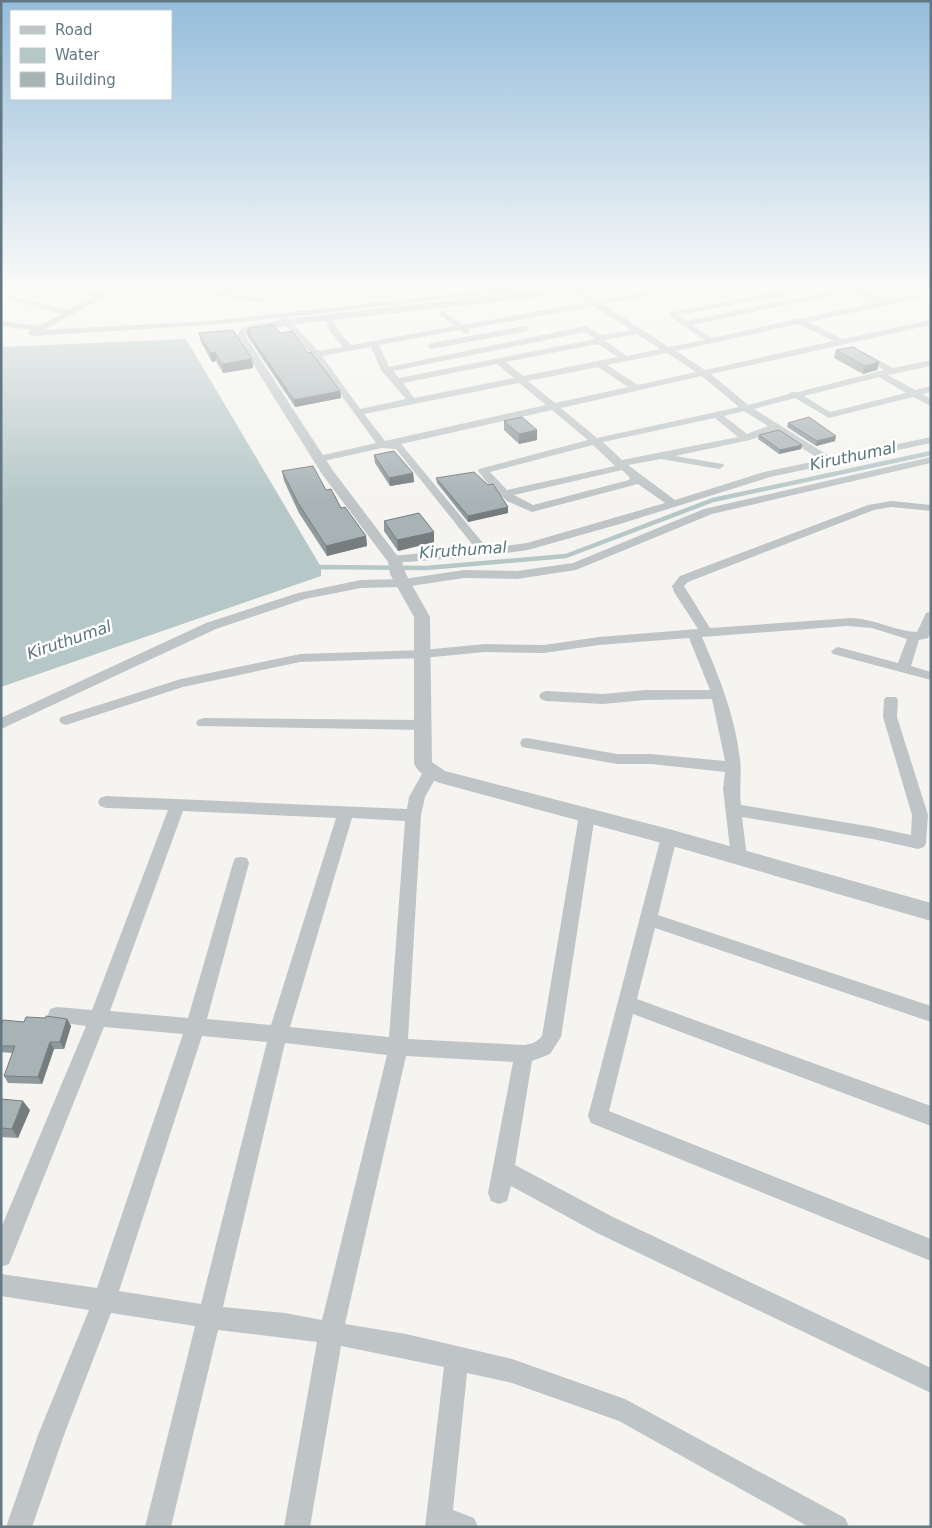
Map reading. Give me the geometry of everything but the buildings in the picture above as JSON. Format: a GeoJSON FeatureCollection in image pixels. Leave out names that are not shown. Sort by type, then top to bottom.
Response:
{"type":"FeatureCollection","features":[{"type":"Feature","properties":{"kind":"street"},"geometry":{"type":"LineString","coordinates":[[255,360],[320,461],[397,570],[422,617],[424,654],[423,764],[432,772],[931,912]]}},
{"type":"Feature","properties":{"kind":"street"},"geometry":{"type":"LineString","coordinates":[[321,360],[382,445]]}},
{"type":"Feature","properties":{"kind":"street"},"geometry":{"type":"LineString","coordinates":[[382,360],[386,370],[412,401]]}},
{"type":"Feature","properties":{"kind":"street"},"geometry":{"type":"LineString","coordinates":[[386,370],[435,360]]}},
{"type":"Feature","properties":{"kind":"street"},"geometry":{"type":"LineString","coordinates":[[397,381],[505,360]]}},
{"type":"Feature","properties":{"kind":"street"},"geometry":{"type":"LineString","coordinates":[[358,412],[617,360]]}},
{"type":"Feature","properties":{"kind":"street"},"geometry":{"type":"LineString","coordinates":[[684,360],[706,374],[746,408],[830,461]]}},
{"type":"Feature","properties":{"kind":"street"},"geometry":{"type":"LineString","coordinates":[[320,461],[382,445],[769,360]]}},
{"type":"Feature","properties":{"kind":"street"},"geometry":{"type":"LineString","coordinates":[[873,360],[892,371]]}},
{"type":"Feature","properties":{"kind":"street"},"geometry":{"type":"LineString","coordinates":[[502,361],[520,379],[596,441],[621,466],[673,504]]}},
{"type":"Feature","properties":{"kind":"street"},"geometry":{"type":"LineString","coordinates":[[635,477],[634,482],[631,484],[538,508],[520,506],[478,471],[596,441],[746,408],[794,394],[931,363]]}},
{"type":"Feature","properties":{"kind":"street"},"geometry":{"type":"LineString","coordinates":[[601,365],[636,388]]}},
{"type":"Feature","properties":{"kind":"street"},"geometry":{"type":"LineString","coordinates":[[320,461],[398,446],[636,388],[706,374]]}},
{"type":"Feature","properties":{"kind":"street"},"geometry":{"type":"LineString","coordinates":[[880,374],[931,403]]}},
{"type":"Feature","properties":{"kind":"street"},"geometry":{"type":"LineString","coordinates":[[794,394],[828,415],[931,389]]}},
{"type":"Feature","properties":{"kind":"street"},"geometry":{"type":"LineString","coordinates":[[716,414],[746,438]]}},
{"type":"Feature","properties":{"kind":"street"},"geometry":{"type":"LineString","coordinates":[[506,494],[658,456],[746,438],[776,427]]}},
{"type":"Feature","properties":{"kind":"street"},"geometry":{"type":"LineString","coordinates":[[2,723],[211,626],[302,596],[361,584],[397,570],[484,552],[528,546],[768,474],[931,440]]}},
{"type":"Feature","properties":{"kind":"street"},"geometry":{"type":"LineString","coordinates":[[382,445],[398,446],[430,479],[484,552]]}},
{"type":"Feature","properties":{"kind":"street"},"geometry":{"type":"LineString","coordinates":[[658,456],[718,466]]}},
{"type":"Feature","properties":{"kind":"street"},"geometry":{"type":"LineString","coordinates":[[397,570],[517,575],[576,566],[708,511],[931,460]]}},
{"type":"Feature","properties":{"kind":"street"},"geometry":{"type":"LineString","coordinates":[[739,857],[732,789],[733,760],[724,728],[718,694],[700,634],[678,586],[684,579],[872,507],[891,504],[931,508]]}},
{"type":"Feature","properties":{"kind":"street"},"geometry":{"type":"LineString","coordinates":[[66,720],[180,683],[300,658],[424,654],[485,648],[544,649],[599,641],[843,622],[874,624],[914,636],[923,635],[931,616]]}},
{"type":"Feature","properties":{"kind":"street"},"geometry":{"type":"LineString","coordinates":[[903,669],[914,636]]}},
{"type":"Feature","properties":{"kind":"street"},"geometry":{"type":"LineString","coordinates":[[838,651],[931,676]]}},
{"type":"Feature","properties":{"kind":"street"},"geometry":{"type":"LineString","coordinates":[[546,696],[603,699],[645,695],[718,694]]}},
{"type":"Feature","properties":{"kind":"street"},"geometry":{"type":"LineString","coordinates":[[735,810],[781,820],[895,837],[924,845],[920,816],[890,717],[891,700]]}},
{"type":"Feature","properties":{"kind":"street"},"geometry":{"type":"LineString","coordinates":[[203,723],[423,725]]}},
{"type":"Feature","properties":{"kind":"street"},"geometry":{"type":"LineString","coordinates":[[527,743],[617,759],[651,759],[732,767]]}},
{"type":"Feature","properties":{"kind":"street"},"geometry":{"type":"LineString","coordinates":[[297,1527],[331,1333],[398,1047],[413,815],[417,797],[432,772]]}},
{"type":"Feature","properties":{"kind":"street"},"geometry":{"type":"LineString","coordinates":[[106,802],[413,815]]}},
{"type":"Feature","properties":{"kind":"street"},"geometry":{"type":"LineString","coordinates":[[1,1256],[98,1018],[178,804]]}},
{"type":"Feature","properties":{"kind":"street"},"geometry":{"type":"LineString","coordinates":[[158,1527],[278,1034],[326,872],[346,812]]}},
{"type":"Feature","properties":{"kind":"street"},"geometry":{"type":"LineString","coordinates":[[57,1015],[278,1034],[398,1047],[535,1053],[546,1047],[550,1037],[587,815]]}},
{"type":"Feature","properties":{"kind":"street"},"geometry":{"type":"LineString","coordinates":[[669,837],[598,1116],[931,1250]]}},
{"type":"Feature","properties":{"kind":"street"},"geometry":{"type":"LineString","coordinates":[[19,1527],[51,1436],[104,1302],[195,1027],[241,863]]}},
{"type":"Feature","properties":{"kind":"street"},"geometry":{"type":"LineString","coordinates":[[648,919],[931,1014]]}},
{"type":"Feature","properties":{"kind":"street"},"geometry":{"type":"LineString","coordinates":[[627,1003],[931,1116]]}},
{"type":"Feature","properties":{"kind":"street"},"geometry":{"type":"LineString","coordinates":[[499,1193],[524,1054]]}},
{"type":"Feature","properties":{"kind":"street"},"geometry":{"type":"LineString","coordinates":[[503,1170],[605,1225],[931,1381]]}},
{"type":"Feature","properties":{"kind":"street"},"geometry":{"type":"LineString","coordinates":[[1,1285],[210,1317],[285,1324],[457,1358],[512,1371],[625,1411],[836,1527]]}},
{"type":"Feature","properties":{"kind":"street"},"geometry":{"type":"LineString","coordinates":[[457,1358],[438,1522],[465,1527]]}},
{"type":"Feature","properties":{"kind":"water"},"geometry":{"type":"Polygon","coordinates":[[[1,360],[199,360],[321,567],[321,576],[1,687],[1,360]]]}},
{"type":"Feature","properties":{"kind":"waterway","name":"Kiruthumal"},"geometry":{"type":"LineString","coordinates":[[314,570],[321,567],[426,568],[566,556],[713,500],[931,453]]}}]}
